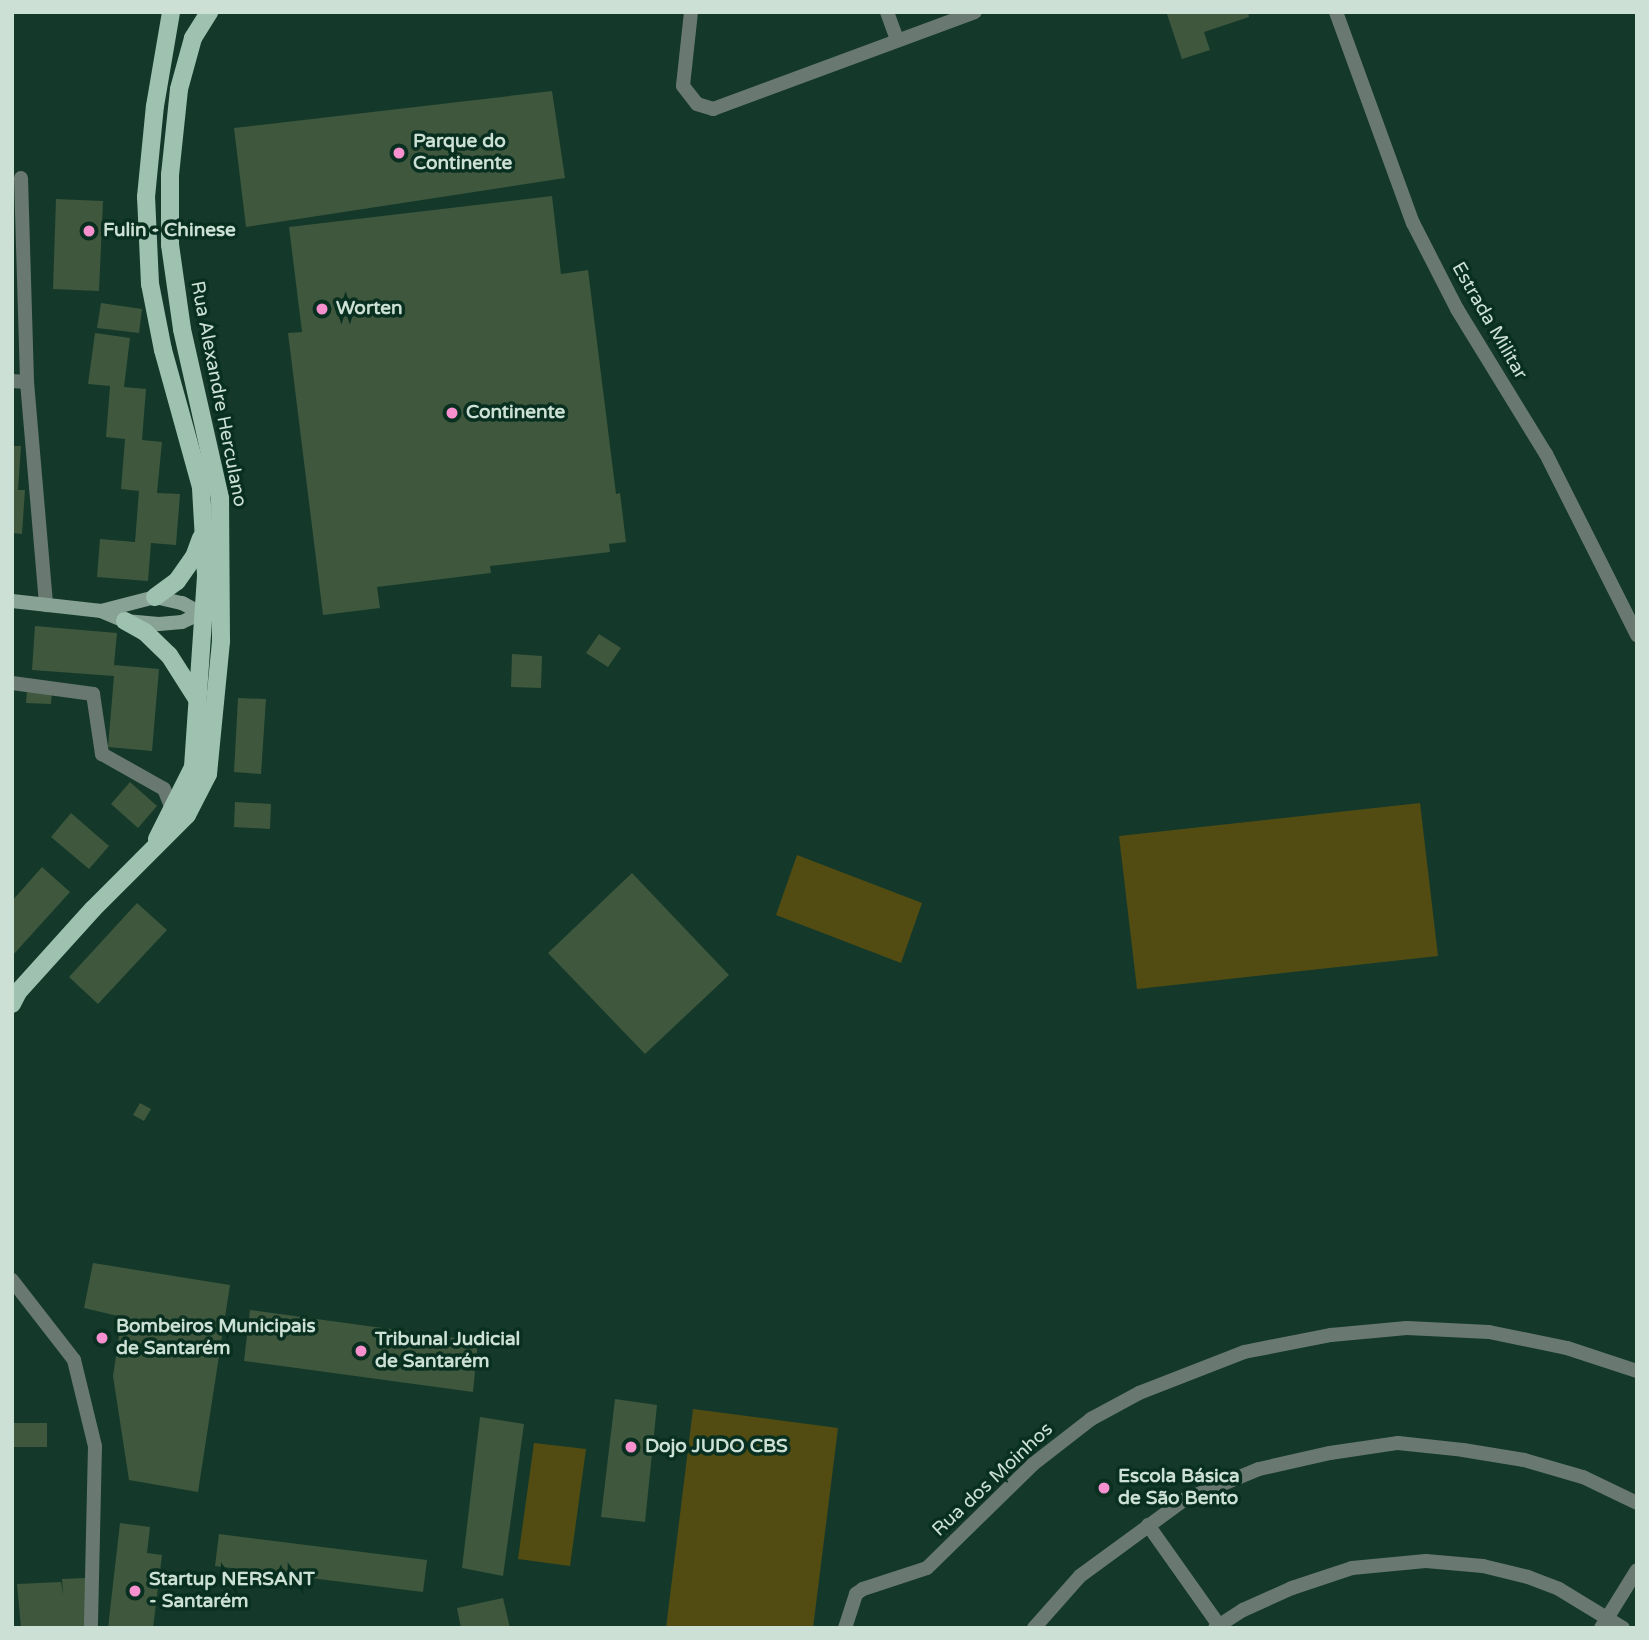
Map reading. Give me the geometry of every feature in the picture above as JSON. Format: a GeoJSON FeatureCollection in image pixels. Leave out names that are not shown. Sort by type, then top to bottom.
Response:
{"type":"FeatureCollection","features":[{"type":"Feature","properties":{"kind":"main road","name":"Rua Alexandre Herculano"},"geometry":{"type":"LineString","coordinates":[[149,855],[192,767],[201,613],[206,575],[201,487],[163,350],[150,284],[146,197],[155,106],[172,12]]}},
{"type":"Feature","properties":{"kind":"main road","name":"Rua Alexandre Herculano"},"geometry":{"type":"LineString","coordinates":[[12,1004],[18,992],[93,909],[187,816],[208,774],[221,615],[220,498],[182,329],[170,244],[170,175],[179,89],[193,38],[209,12]]}},
{"type":"Feature","properties":{"kind":"main road"},"geometry":{"type":"LineString","coordinates":[[101,611],[155,597],[177,581],[194,557],[203,532]]}},
{"type":"Feature","properties":{"kind":"main road"},"geometry":{"type":"LineString","coordinates":[[155,597],[182,603],[201,613],[221,615]]}},
{"type":"Feature","properties":{"kind":"main road"},"geometry":{"type":"LineString","coordinates":[[12,601],[101,611],[125,621],[145,632],[169,655],[197,699]]}},
{"type":"Feature","properties":{"kind":"main road"},"geometry":{"type":"LineString","coordinates":[[125,621],[182,622],[201,613]]}},
{"type":"Feature","properties":{"kind":"street"},"geometry":{"type":"LineString","coordinates":[[691,12],[683,86],[697,104],[713,109],[975,12]]}},
{"type":"Feature","properties":{"kind":"street"},"geometry":{"type":"LineString","coordinates":[[887,12],[897,39]]}},
{"type":"Feature","properties":{"kind":"street","name":"Estrada Militar"},"geometry":{"type":"LineString","coordinates":[[1336,12],[1413,223],[1457,309],[1546,454],[1637,635]]}},
{"type":"Feature","properties":{"kind":"street"},"geometry":{"type":"LineString","coordinates":[[21,178],[20,382],[46,605]]}},
{"type":"Feature","properties":{"kind":"street"},"geometry":{"type":"LineString","coordinates":[[12,683],[93,694],[102,754],[164,789],[172,809]]}},
{"type":"Feature","properties":{"kind":"street"},"geometry":{"type":"LineString","coordinates":[[12,1280],[74,1360],[95,1446],[91,1628]]}},
{"type":"Feature","properties":{"kind":"street","name":"Rua dos Moinhos"},"geometry":{"type":"LineString","coordinates":[[845,1628],[856,1594],[863,1589],[927,1568],[1032,1465],[1091,1419],[1139,1394],[1244,1352],[1331,1335],[1408,1328],[1475,1331],[1567,1348],[1637,1371]]}},
{"type":"Feature","properties":{"kind":"street"},"geometry":{"type":"LineString","coordinates":[[1034,1628],[1080,1576],[1148,1525],[1184,1500],[1259,1469],[1398,1443],[1524,1460],[1583,1477],[1637,1503]]}},
{"type":"Feature","properties":{"kind":"street"},"geometry":{"type":"LineString","coordinates":[[1148,1525],[1218,1627],[1243,1610],[1292,1588],[1352,1568],[1426,1561],[1483,1566],[1528,1577],[1559,1589],[1604,1622],[1623,1628]]}},
{"type":"Feature","properties":{"kind":"street"},"geometry":{"type":"LineString","coordinates":[[1604,1622],[1637,1570]]}},
{"type":"Feature","properties":{"kind":"shaded area"},"geometry":{"type":"Polygon","coordinates":[[[1420,803],[1438,956],[1137,989],[1119,836],[1420,803]]]}},
{"type":"Feature","properties":{"kind":"shaded area"},"geometry":{"type":"Polygon","coordinates":[[[797,855],[922,903],[901,963],[776,915],[797,855]]]}},
{"type":"Feature","properties":{"kind":"shaded area"},"geometry":{"type":"Polygon","coordinates":[[[693,1409],[838,1428],[813,1628],[666,1628],[693,1409]]]}},
{"type":"Feature","properties":{"kind":"shaded area"},"geometry":{"type":"Polygon","coordinates":[[[534,1443],[586,1449],[570,1566],[518,1559],[534,1443]]]}},
{"type":"Feature","properties":{"kind":"building"},"geometry":{"type":"Polygon","coordinates":[[[1248,12],[1249,17],[1204,32],[1210,50],[1182,59],[1167,14],[1248,12]]]}},
{"type":"Feature","properties":{"kind":"building","name":"Parque do Continente"},"geometry":{"type":"Polygon","coordinates":[[[552,91],[565,178],[246,227],[234,128],[552,91]]]}},
{"type":"Feature","properties":{"kind":"building","name":"Continente"},"geometry":{"type":"Polygon","coordinates":[[[552,196],[561,274],[588,270],[616,494],[620,493],[626,542],[609,544],[610,552],[490,566],[491,573],[377,587],[380,608],[323,615],[288,333],[302,332],[289,227],[552,196]]]}},
{"type":"Feature","properties":{"kind":"building"},"geometry":{"type":"Polygon","coordinates":[[[56,199],[103,201],[99,291],[53,289],[56,199]]]}},
{"type":"Feature","properties":{"kind":"building"},"geometry":{"type":"Polygon","coordinates":[[[101,303],[142,309],[139,333],[97,328],[101,303]]]}},
{"type":"Feature","properties":{"kind":"building"},"geometry":{"type":"Polygon","coordinates":[[[95,333],[130,338],[124,387],[146,389],[142,440],[162,442],[157,493],[180,494],[176,545],[151,543],[148,581],[97,577],[100,539],[135,542],[139,491],[121,489],[125,439],[106,437],[110,386],[88,384],[95,333]]]}},
{"type":"Feature","properties":{"kind":"building"},"geometry":{"type":"Polygon","coordinates":[[[12,446],[21,446],[18,490],[25,490],[22,534],[12,533],[12,446]]]}},
{"type":"Feature","properties":{"kind":"building"},"geometry":{"type":"Polygon","coordinates":[[[35,626],[117,633],[114,665],[159,669],[152,751],[108,747],[114,676],[32,670],[35,626]]]}},
{"type":"Feature","properties":{"kind":"building"},"geometry":{"type":"Polygon","coordinates":[[[599,634],[621,648],[608,667],[586,653],[599,634]]]}},
{"type":"Feature","properties":{"kind":"building"},"geometry":{"type":"Polygon","coordinates":[[[512,654],[542,656],[541,688],[511,687],[512,654]]]}},
{"type":"Feature","properties":{"kind":"building"},"geometry":{"type":"Polygon","coordinates":[[[27,689],[52,691],[51,704],[26,703],[27,689]]]}},
{"type":"Feature","properties":{"kind":"building"},"geometry":{"type":"Polygon","coordinates":[[[238,698],[266,699],[261,774],[234,772],[238,698]]]}},
{"type":"Feature","properties":{"kind":"building"},"geometry":{"type":"Polygon","coordinates":[[[130,782],[157,806],[138,828],[111,804],[130,782]]]}},
{"type":"Feature","properties":{"kind":"building"},"geometry":{"type":"Polygon","coordinates":[[[235,802],[271,804],[270,829],[234,827],[235,802]]]}},
{"type":"Feature","properties":{"kind":"building"},"geometry":{"type":"Polygon","coordinates":[[[71,813],[109,846],[89,869],[51,837],[71,813]]]}},
{"type":"Feature","properties":{"kind":"building"},"geometry":{"type":"Polygon","coordinates":[[[42,867],[70,892],[12,956],[12,901],[42,867]]]}},
{"type":"Feature","properties":{"kind":"building"},"geometry":{"type":"Polygon","coordinates":[[[632,873],[729,975],[645,1054],[548,953],[632,873]]]}},
{"type":"Feature","properties":{"kind":"building"},"geometry":{"type":"Polygon","coordinates":[[[137,903],[167,930],[98,1004],[69,977],[137,903]]]}},
{"type":"Feature","properties":{"kind":"building"},"geometry":{"type":"Polygon","coordinates":[[[140,1103],[151,1109],[144,1121],[133,1115],[140,1103]]]}},
{"type":"Feature","properties":{"kind":"building","name":"Bombeiros Municipais de Santarém"},"geometry":{"type":"Polygon","coordinates":[[[93,1263],[230,1285],[198,1492],[129,1480],[113,1376],[122,1317],[84,1308],[93,1263]]]}},
{"type":"Feature","properties":{"kind":"building","name":"Tribunal Judicial de Santarém"},"geometry":{"type":"Polygon","coordinates":[[[250,1310],[478,1341],[473,1392],[244,1361],[250,1310]]]}},
{"type":"Feature","properties":{"kind":"building","name":"Dojo JUDO CBS"},"geometry":{"type":"Polygon","coordinates":[[[615,1399],[657,1405],[645,1522],[601,1517],[615,1399]]]}},
{"type":"Feature","properties":{"kind":"building"},"geometry":{"type":"Polygon","coordinates":[[[480,1417],[524,1424],[503,1576],[462,1568],[480,1417]]]}},
{"type":"Feature","properties":{"kind":"building"},"geometry":{"type":"Polygon","coordinates":[[[12,1423],[47,1423],[47,1447],[12,1447],[12,1423]]]}},
{"type":"Feature","properties":{"kind":"building","name":"Startup NERSANT - Santarém"},"geometry":{"type":"Polygon","coordinates":[[[120,1523],[150,1527],[147,1553],[162,1555],[153,1628],[108,1628],[120,1523]]]}},
{"type":"Feature","properties":{"kind":"building"},"geometry":{"type":"Polygon","coordinates":[[[219,1534],[427,1560],[423,1592],[215,1566],[219,1534]]]}},
{"type":"Feature","properties":{"kind":"building"},"geometry":{"type":"Polygon","coordinates":[[[86,1578],[85,1628],[21,1628],[17,1584],[61,1582],[63,1595],[62,1579],[86,1578]]]}},
{"type":"Feature","properties":{"kind":"building"},"geometry":{"type":"Polygon","coordinates":[[[503,1598],[510,1628],[461,1628],[457,1608],[503,1598]]]}},
{"type":"Feature","properties":{"kind":"place","name":"Parque do Continente"},"geometry":{"type":"Point","coordinates":[399,153]}},
{"type":"Feature","properties":{"kind":"place","name":"Fulin - Chinese"},"geometry":{"type":"Point","coordinates":[89,231]}},
{"type":"Feature","properties":{"kind":"place","name":"Worten"},"geometry":{"type":"Point","coordinates":[322,309]}},
{"type":"Feature","properties":{"kind":"place","name":"Continente"},"geometry":{"type":"Point","coordinates":[452,413]}},
{"type":"Feature","properties":{"kind":"place","name":"Bombeiros Municipais de Santarém"},"geometry":{"type":"Point","coordinates":[102,1338]}},
{"type":"Feature","properties":{"kind":"place","name":"Tribunal Judicial de Santarém"},"geometry":{"type":"Point","coordinates":[361,1351]}},
{"type":"Feature","properties":{"kind":"place","name":"Dojo JUDO CBS"},"geometry":{"type":"Point","coordinates":[631,1447]}},
{"type":"Feature","properties":{"kind":"place","name":"Escola Básica de São Bento"},"geometry":{"type":"Point","coordinates":[1104,1488]}},
{"type":"Feature","properties":{"kind":"place","name":"Startup NERSANT - Santarém"},"geometry":{"type":"Point","coordinates":[135,1591]}}]}
